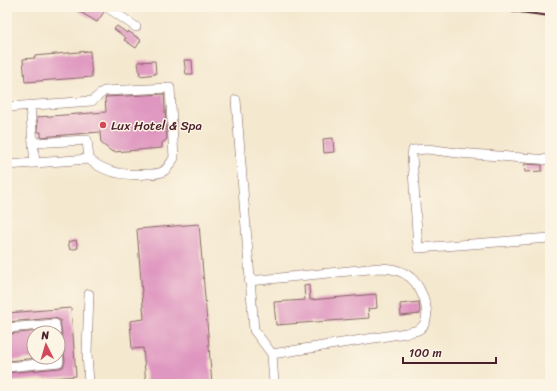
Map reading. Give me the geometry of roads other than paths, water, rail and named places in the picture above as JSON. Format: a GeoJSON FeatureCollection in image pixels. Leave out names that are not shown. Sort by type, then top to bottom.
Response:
{"type":"FeatureCollection","features":[{"type":"Feature","properties":{"kind":"lane"},"geometry":{"type":"LineString","coordinates":[[107,7],[136,27]]}},
{"type":"Feature","properties":{"kind":"lane"},"geometry":{"type":"LineString","coordinates":[[7,107],[92,101],[104,91],[170,88],[174,158],[166,170],[161,173],[133,176],[106,170],[96,165],[89,159],[87,140],[33,144]]}},
{"type":"Feature","properties":{"kind":"lane"},"geometry":{"type":"LineString","coordinates":[[236,100],[254,330],[272,354],[274,384]]}},
{"type":"Feature","properties":{"kind":"lane"},"geometry":{"type":"LineString","coordinates":[[30,106],[35,163]]}},
{"type":"Feature","properties":{"kind":"lane"},"geometry":{"type":"LineString","coordinates":[[550,160],[458,153],[427,149],[413,150],[412,154],[418,248],[550,238]]}},
{"type":"Feature","properties":{"kind":"lane"},"geometry":{"type":"LineString","coordinates":[[7,165],[89,159]]}},
{"type":"Feature","properties":{"kind":"lane"},"geometry":{"type":"LineString","coordinates":[[249,281],[391,268],[411,277],[423,296],[427,316],[419,329],[406,333],[272,354]]}},
{"type":"Feature","properties":{"kind":"lane"},"geometry":{"type":"LineString","coordinates":[[89,294],[87,353],[89,384]]}},
{"type":"Feature","properties":{"kind":"lane"},"geometry":{"type":"LineString","coordinates":[[43,325],[55,325]]}},
{"type":"Feature","properties":{"kind":"lane"},"geometry":{"type":"LineString","coordinates":[[7,328],[26,326]]}},
{"type":"Feature","properties":{"kind":"lane"},"geometry":{"type":"LineString","coordinates":[[7,367],[28,365]]}},
{"type":"Feature","properties":{"kind":"railway"},"geometry":{"type":"LineString","coordinates":[[483,7],[550,16]]}},
{"type":"Feature","properties":{"kind":"place","name":"Lux Hotel & Spa"},"geometry":{"type":"Point","coordinates":[103,125]}}]}
